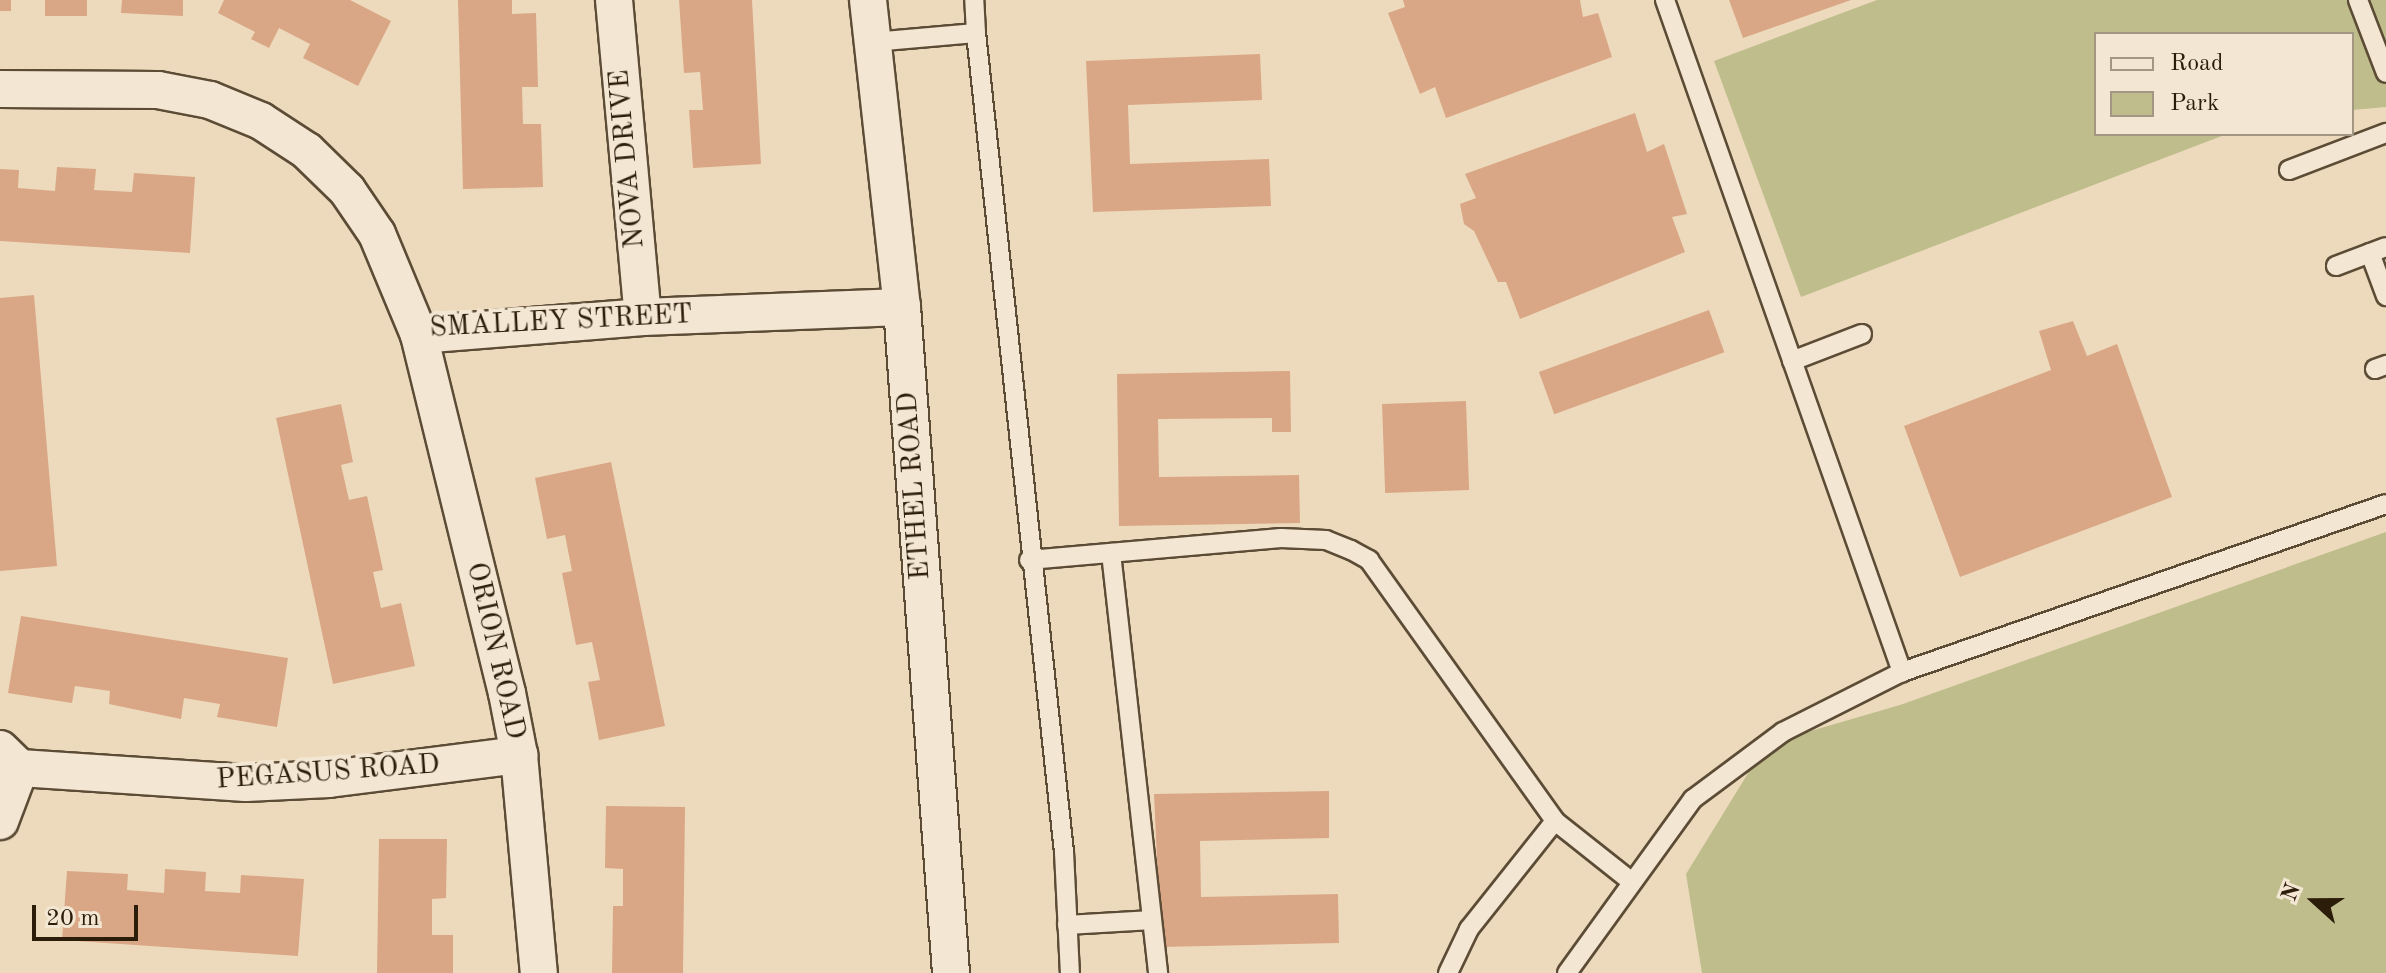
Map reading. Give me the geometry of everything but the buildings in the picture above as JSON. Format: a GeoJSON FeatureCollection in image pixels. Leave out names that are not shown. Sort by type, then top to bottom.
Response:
{"type":"FeatureCollection","features":[{"type":"Feature","properties":{"kind":"street","name":"NOVA DRIVE"},"geometry":{"type":"LineString","coordinates":[[614,0],[643,317]]}},
{"type":"Feature","properties":{"kind":"street","name":"ETHEL ROAD"},"geometry":{"type":"LineString","coordinates":[[868,0],[902,307],[951,973]]}},
{"type":"Feature","properties":{"kind":"street","name":"SMALLEY STREET"},"geometry":{"type":"LineString","coordinates":[[0,89],[158,90],[210,100],[261,121],[307,151],[347,190],[377,234],[419,335],[643,317],[902,307]]}},
{"type":"Feature","properties":{"kind":"street","name":"ORION ROAD"},"geometry":{"type":"LineString","coordinates":[[419,335],[519,755],[539,973]]}},
{"type":"Feature","properties":{"kind":"street","name":"PEGASUS ROAD"},"geometry":{"type":"LineString","coordinates":[[10,759],[170,782],[246,783],[329,779],[519,755]]}},
{"type":"Feature","properties":{"kind":"street"},"geometry":{"type":"LineString","coordinates":[[0,821],[10,759]]}},
{"type":"Feature","properties":{"kind":"lane"},"geometry":{"type":"LineString","coordinates":[[974,0],[1029,560],[1064,852],[1070,973]]}},
{"type":"Feature","properties":{"kind":"lane"},"geometry":{"type":"LineString","coordinates":[[1665,0],[1902,672]]}},
{"type":"Feature","properties":{"kind":"lane"},"geometry":{"type":"LineString","coordinates":[[2358,0],[2386,73]]}},
{"type":"Feature","properties":{"kind":"lane"},"geometry":{"type":"LineString","coordinates":[[873,42],[976,33]]}},
{"type":"Feature","properties":{"kind":"lane"},"geometry":{"type":"LineString","coordinates":[[2289,170],[2386,133]]}},
{"type":"Feature","properties":{"kind":"lane"},"geometry":{"type":"LineString","coordinates":[[2336,266],[2378,250],[2386,296]]}},
{"type":"Feature","properties":{"kind":"lane"},"geometry":{"type":"LineString","coordinates":[[1792,361],[1862,334]]}},
{"type":"Feature","properties":{"kind":"lane"},"geometry":{"type":"LineString","coordinates":[[1567,973],[1693,799],[1783,732],[1902,672],[2386,504]]}},
{"type":"Feature","properties":{"kind":"lane"},"geometry":{"type":"LineString","coordinates":[[1029,560],[1281,538],[1326,540],[1351,550],[1369,560],[1555,821],[1632,882]]}},
{"type":"Feature","properties":{"kind":"lane"},"geometry":{"type":"LineString","coordinates":[[1111,553],[1158,973]]}},
{"type":"Feature","properties":{"kind":"lane"},"geometry":{"type":"LineString","coordinates":[[1448,973],[1469,929],[1555,821]]}},
{"type":"Feature","properties":{"kind":"lane"},"geometry":{"type":"LineString","coordinates":[[1067,925],[1152,920]]}},
{"type":"Feature","properties":{"kind":"green space"},"geometry":{"type":"Polygon","coordinates":[[[1877,0],[2386,0],[2386,107],[2354,110],[2354,32],[2094,32],[2094,136],[2222,136],[1801,297],[1714,61],[1877,0]]]}},
{"type":"Feature","properties":{"kind":"green space"},"geometry":{"type":"Polygon","coordinates":[[[2386,532],[2386,973],[1702,973],[1686,874],[1766,744],[1900,705],[2386,532]]]}}]}
